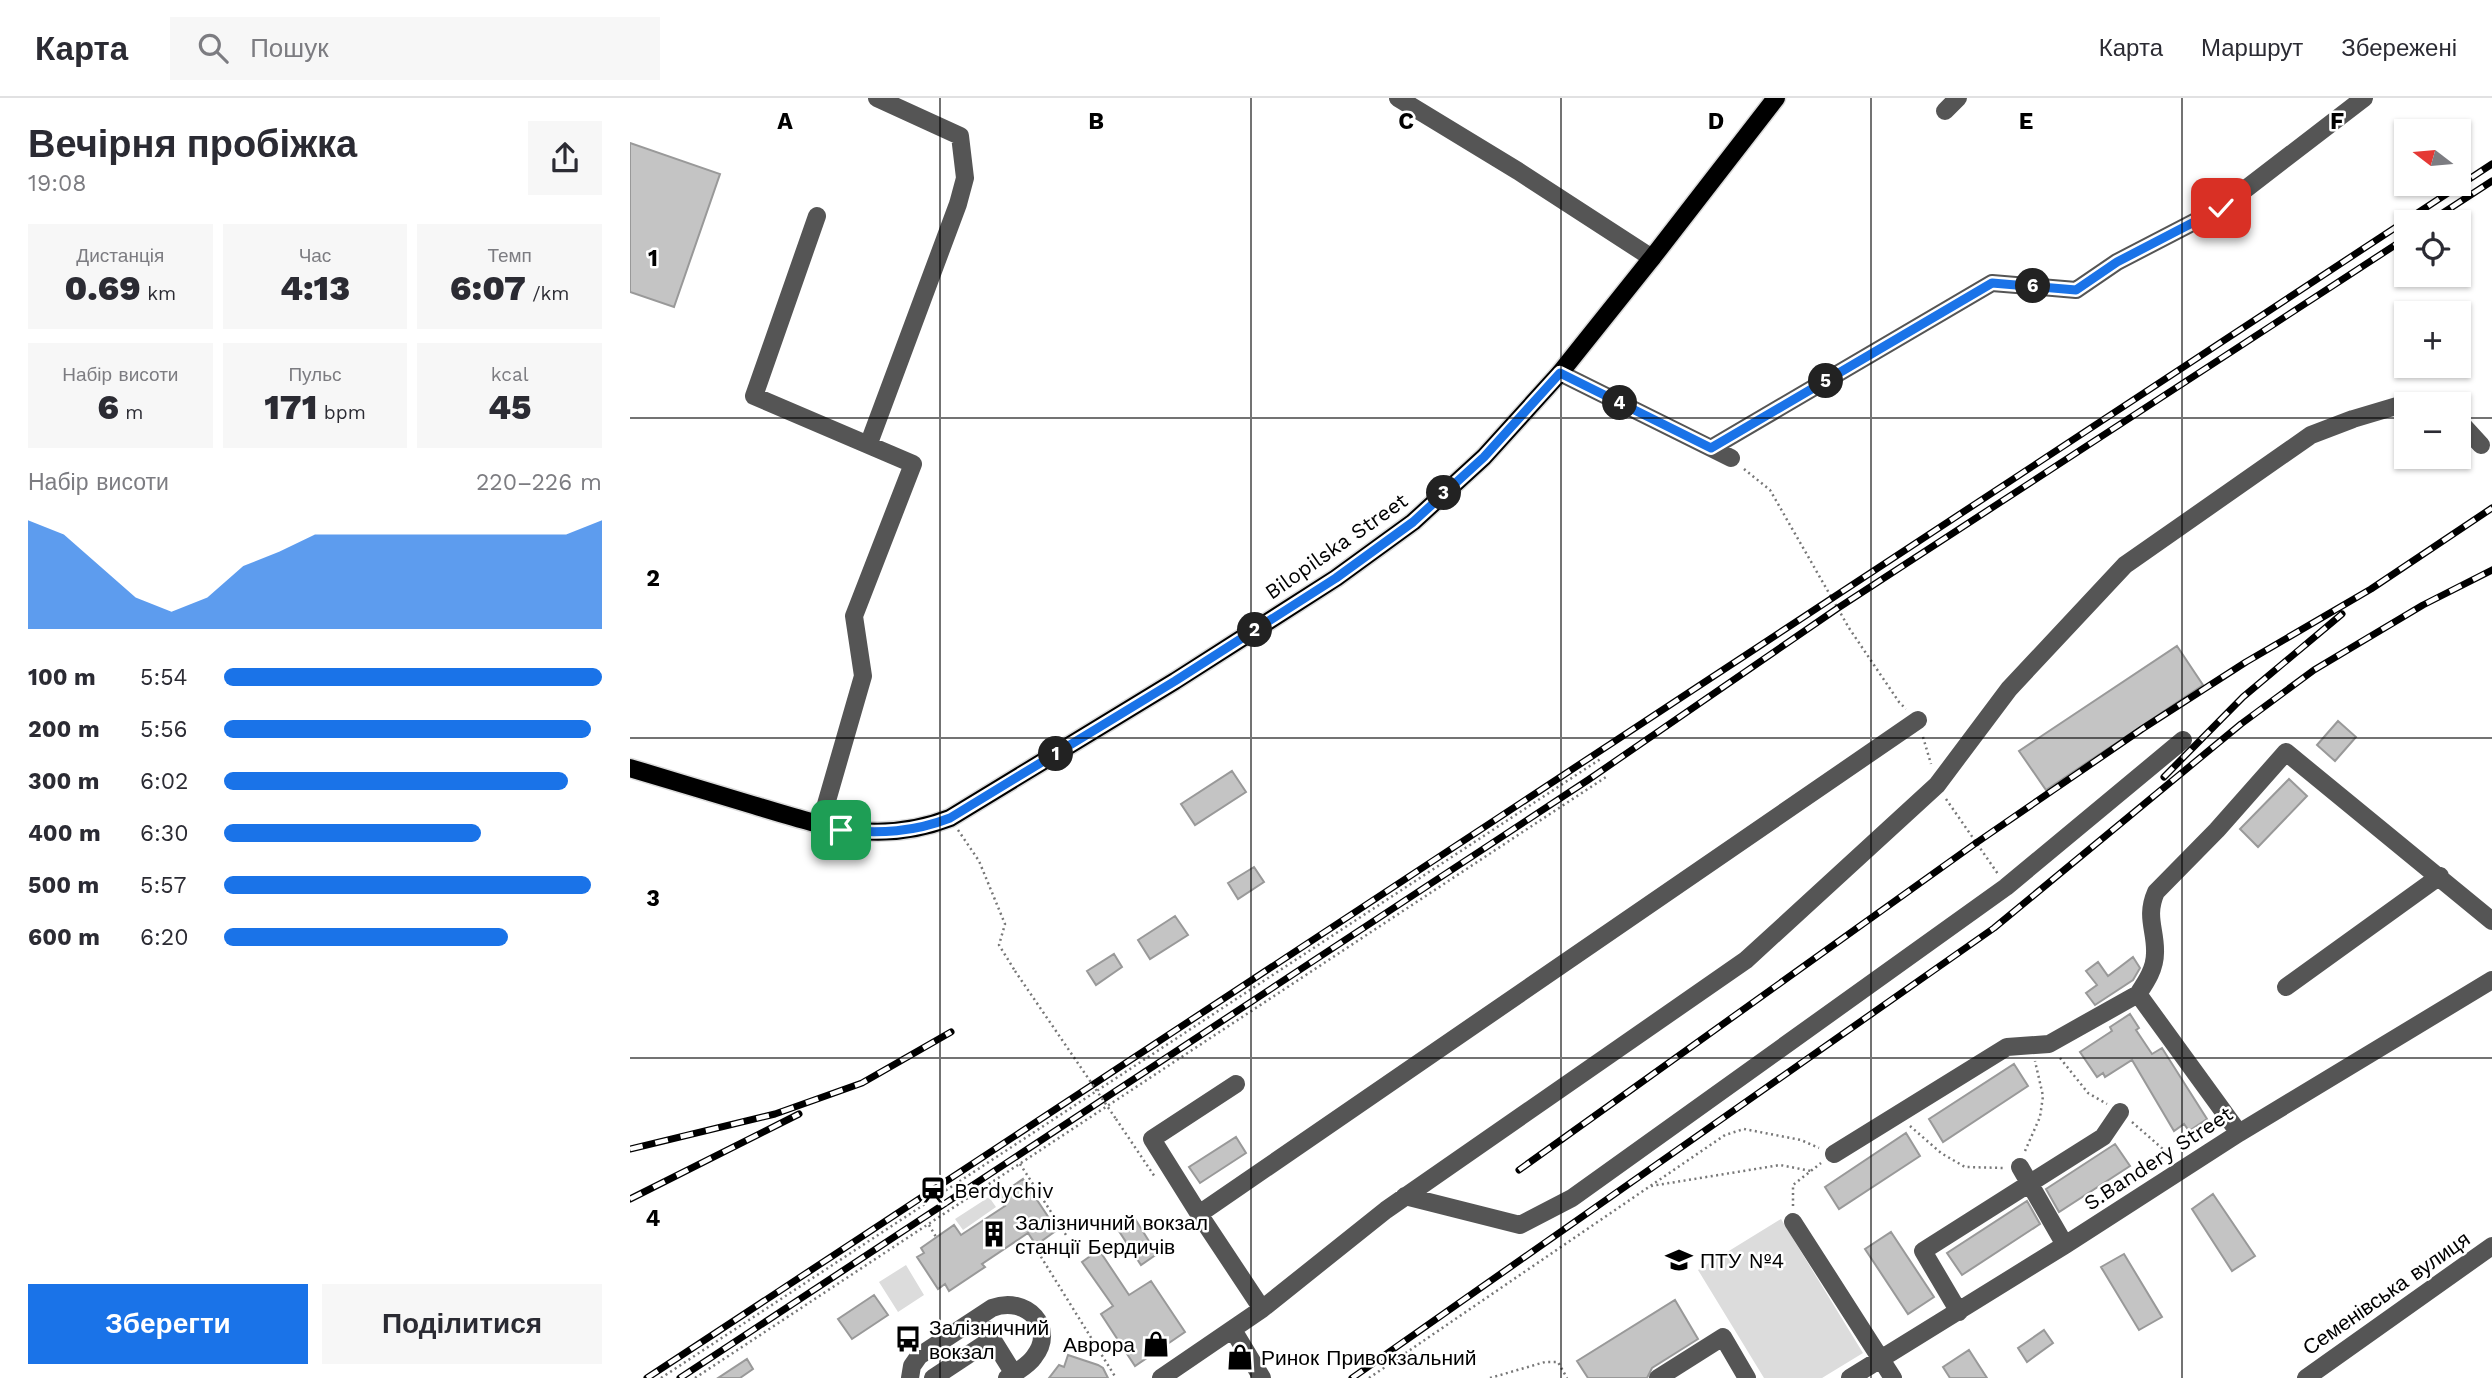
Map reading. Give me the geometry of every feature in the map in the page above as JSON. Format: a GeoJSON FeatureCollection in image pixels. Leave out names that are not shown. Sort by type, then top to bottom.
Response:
{"type":"FeatureCollection","features":[{"type":"Feature","properties":{"kind":"main road","name":"Bilopilska Street"},"geometry":{"type":"LineString","coordinates":[[630,768],[841,830],[913,830],[950,818],[1187,674],[1336,578],[1413,522],[1484,457],[1560,373],[1776,98]]}},
{"type":"Feature","properties":{"kind":"street"},"geometry":{"type":"LineString","coordinates":[[869,443],[958,204],[965,178],[960,136],[877,98]]}},
{"type":"Feature","properties":{"kind":"street"},"geometry":{"type":"LineString","coordinates":[[1398,98],[1518,171],[1652,258]]}},
{"type":"Feature","properties":{"kind":"street"},"geometry":{"type":"LineString","coordinates":[[1945,111],[1958,98]]}},
{"type":"Feature","properties":{"kind":"street"},"geometry":{"type":"LineString","coordinates":[[1711,448],[1992,283],[2076,290],[2117,262],[2221,208],[2364,98]]}},
{"type":"Feature","properties":{"kind":"street"},"geometry":{"type":"LineString","coordinates":[[817,216],[754,396],[913,464],[854,616],[863,676],[820,825]]}},
{"type":"Feature","properties":{"kind":"street"},"geometry":{"type":"LineString","coordinates":[[1560,373],[1731,458]]}},
{"type":"Feature","properties":{"kind":"street"},"geometry":{"type":"LineString","coordinates":[[1161,1378],[1233,1330],[1405,1196],[1746,960],[1937,785],[2009,689],[2125,565],[2311,435],[2394,407]]}},
{"type":"Feature","properties":{"kind":"street"},"geometry":{"type":"LineString","coordinates":[[2471,434],[2481,445]]}},
{"type":"Feature","properties":{"kind":"street"},"geometry":{"type":"LineString","coordinates":[[1199,1214],[1918,720]]}},
{"type":"Feature","properties":{"kind":"street"},"geometry":{"type":"LineString","coordinates":[[1405,1196],[1520,1225],[1572,1198],[2007,887],[2183,740]]}},
{"type":"Feature","properties":{"kind":"street"},"geometry":{"type":"LineString","coordinates":[[1833,1154],[2007,1047],[2049,1044],[2138,994],[2150,977],[2155,953],[2150,919],[2156,892],[2217,830],[2286,752],[2492,921]]}},
{"type":"Feature","properties":{"kind":"street"},"geometry":{"type":"LineString","coordinates":[[2286,987],[2440,876]]}},
{"type":"Feature","properties":{"kind":"street","name":"S.Bandery Street"},"geometry":{"type":"LineString","coordinates":[[1850,1378],[1959,1312],[2239,1133],[2492,980]]}},
{"type":"Feature","properties":{"kind":"street"},"geometry":{"type":"LineString","coordinates":[[2138,994],[2239,1133]]}},
{"type":"Feature","properties":{"kind":"street"},"geometry":{"type":"LineString","coordinates":[[1237,1084],[1152,1139],[1262,1308]]}},
{"type":"Feature","properties":{"kind":"street"},"geometry":{"type":"LineString","coordinates":[[1959,1312],[1923,1251],[2103,1137],[2120,1112]]}},
{"type":"Feature","properties":{"kind":"street"},"geometry":{"type":"LineString","coordinates":[[2020,1167],[2065,1245]]}},
{"type":"Feature","properties":{"kind":"street"},"geometry":{"type":"LineString","coordinates":[[1793,1222],[1893,1378]]}},
{"type":"Feature","properties":{"kind":"street","name":"Семенівська вулиця"},"geometry":{"type":"LineString","coordinates":[[2306,1378],[2492,1246]]}},
{"type":"Feature","properties":{"kind":"street"},"geometry":{"type":"LineString","coordinates":[[910,1378],[912,1366],[919,1356],[978,1317],[1003,1304],[1025,1308],[1034,1315],[1040,1325],[1040,1348],[1034,1358],[1010,1376],[978,1317]]}},
{"type":"Feature","properties":{"kind":"street"},"geometry":{"type":"LineString","coordinates":[[1233,1330],[1262,1378]]}},
{"type":"Feature","properties":{"kind":"street"},"geometry":{"type":"LineString","coordinates":[[1658,1378],[1723,1337],[1747,1378]]}},
{"type":"Feature","properties":{"kind":"street"},"geometry":{"type":"LineString","coordinates":[[933,1378],[992,1339]]}},
{"type":"Feature","properties":{"kind":"path"},"geometry":{"type":"LineString","coordinates":[[1731,458],[1770,490],[1849,628],[1899,702],[1918,720],[1937,785],[2007,887]]}},
{"type":"Feature","properties":{"kind":"path"},"geometry":{"type":"LineString","coordinates":[[661,1378],[1602,758]]}},
{"type":"Feature","properties":{"kind":"path"},"geometry":{"type":"LineString","coordinates":[[695,1378],[1606,777]]}},
{"type":"Feature","properties":{"kind":"path"},"geometry":{"type":"LineString","coordinates":[[950,818],[979,861],[1005,924],[999,945],[1155,1178]]}},
{"type":"Feature","properties":{"kind":"path"},"geometry":{"type":"LineString","coordinates":[[1897,1115],[1941,1153],[1965,1167],[2020,1167],[2026,1145],[2040,1117],[2043,1096],[2032,1045]]}},
{"type":"Feature","properties":{"kind":"path"},"geometry":{"type":"LineString","coordinates":[[1369,1378],[1725,1135],[1744,1129],[1801,1140],[1833,1154],[1793,1185],[1793,1222]]}},
{"type":"Feature","properties":{"kind":"path"},"geometry":{"type":"LineString","coordinates":[[1020,1164],[1066,1235]]}},
{"type":"Feature","properties":{"kind":"path"},"geometry":{"type":"LineString","coordinates":[[1648,1187],[1780,1165],[1812,1171]]}},
{"type":"Feature","properties":{"kind":"path"},"geometry":{"type":"LineString","coordinates":[[929,1225],[936,1237]]}},
{"type":"Feature","properties":{"kind":"path"},"geometry":{"type":"LineString","coordinates":[[1038,1252],[1116,1378]]}},
{"type":"Feature","properties":{"kind":"path"},"geometry":{"type":"LineString","coordinates":[[1490,1378],[1545,1362],[1558,1362],[1567,1378]]}},
{"type":"Feature","properties":{"kind":"shaded area"},"geometry":{"type":"Polygon","coordinates":[[[989,1197],[996,1207],[963,1230],[955,1219],[989,1197]]]}},
{"type":"Feature","properties":{"kind":"shaded area"},"geometry":{"type":"Polygon","coordinates":[[[1781,1219],[1863,1353],[1822,1378],[1764,1378],[1698,1270],[1781,1219]]]}},
{"type":"Feature","properties":{"kind":"shaded area"},"geometry":{"type":"Polygon","coordinates":[[[906,1265],[924,1295],[898,1312],[879,1282],[906,1265]]]}},
{"type":"Feature","properties":{"kind":"building"},"geometry":{"type":"Polygon","coordinates":[[[630,143],[720,174],[674,307],[630,292],[630,143]]]}},
{"type":"Feature","properties":{"kind":"building"},"geometry":{"type":"Polygon","coordinates":[[[2177,646],[2203,685],[2046,790],[2019,751],[2177,646]]]}},
{"type":"Feature","properties":{"kind":"building"},"geometry":{"type":"Polygon","coordinates":[[[2338,721],[2356,737],[2335,761],[2317,745],[2338,721]]]}},
{"type":"Feature","properties":{"kind":"building"},"geometry":{"type":"Polygon","coordinates":[[[1232,771],[1246,792],[1195,825],[1181,804],[1232,771]]]}},
{"type":"Feature","properties":{"kind":"building"},"geometry":{"type":"Polygon","coordinates":[[[2289,779],[2307,796],[2258,847],[2240,829],[2289,779]]]}},
{"type":"Feature","properties":{"kind":"building"},"geometry":{"type":"Polygon","coordinates":[[[1254,867],[1264,882],[1238,899],[1228,883],[1254,867]]]}},
{"type":"Feature","properties":{"kind":"building"},"geometry":{"type":"Polygon","coordinates":[[[1175,916],[1188,935],[1150,959],[1138,940],[1175,916]]]}},
{"type":"Feature","properties":{"kind":"building"},"geometry":{"type":"Polygon","coordinates":[[[1114,954],[1122,967],[1096,985],[1087,971],[1114,954]]]}},
{"type":"Feature","properties":{"kind":"building"},"geometry":{"type":"Polygon","coordinates":[[[2133,957],[2140,968],[2133,980],[2095,1005],[2086,993],[2097,985],[2086,971],[2098,962],[2108,976],[2133,957]]]}},
{"type":"Feature","properties":{"kind":"building"},"geometry":{"type":"Polygon","coordinates":[[[2130,1014],[2139,1028],[2136,1030],[2152,1054],[2162,1048],[2207,1119],[2189,1131],[2184,1124],[2174,1131],[2132,1060],[2105,1077],[2103,1073],[2097,1077],[2080,1052],[2112,1031],[2110,1027],[2130,1014]]]}},
{"type":"Feature","properties":{"kind":"building"},"geometry":{"type":"Polygon","coordinates":[[[2014,1064],[2028,1086],[1943,1142],[1929,1119],[2014,1064]]]}},
{"type":"Feature","properties":{"kind":"building"},"geometry":{"type":"Polygon","coordinates":[[[1906,1133],[1920,1156],[1839,1209],[1825,1187],[1906,1133]]]}},
{"type":"Feature","properties":{"kind":"building"},"geometry":{"type":"Polygon","coordinates":[[[1236,1137],[1246,1153],[1200,1183],[1189,1167],[1236,1137]]]}},
{"type":"Feature","properties":{"kind":"building"},"geometry":{"type":"Polygon","coordinates":[[[2115,1144],[2130,1166],[2059,1212],[2046,1189],[2115,1144]]]}},
{"type":"Feature","properties":{"kind":"building","name":"Залізничний вокзал станції Бердичів"},"geometry":{"type":"Polygon","coordinates":[[[1023,1179],[1057,1230],[1036,1245],[1028,1233],[982,1264],[985,1267],[949,1291],[945,1284],[938,1289],[917,1257],[924,1253],[921,1248],[954,1225],[961,1235],[1005,1206],[998,1196],[1023,1179]]]}},
{"type":"Feature","properties":{"kind":"building"},"geometry":{"type":"Polygon","coordinates":[[[2213,1194],[2255,1256],[2232,1271],[2192,1209],[2213,1194]]]}},
{"type":"Feature","properties":{"kind":"building"},"geometry":{"type":"Polygon","coordinates":[[[2027,1201],[2040,1224],[1962,1275],[1947,1253],[2027,1201]]]}},
{"type":"Feature","properties":{"kind":"building"},"geometry":{"type":"Polygon","coordinates":[[[1132,1214],[1157,1254],[1141,1265],[1115,1225],[1132,1214]]]}},
{"type":"Feature","properties":{"kind":"building"},"geometry":{"type":"Polygon","coordinates":[[[1891,1232],[1934,1297],[1908,1314],[1865,1249],[1891,1232]]]}},
{"type":"Feature","properties":{"kind":"building"},"geometry":{"type":"Polygon","coordinates":[[[1099,1250],[1129,1295],[1151,1281],[1185,1332],[1135,1366],[1101,1314],[1113,1306],[1082,1262],[1099,1250]]]}},
{"type":"Feature","properties":{"kind":"building"},"geometry":{"type":"Polygon","coordinates":[[[2124,1254],[2162,1317],[2139,1330],[2101,1267],[2124,1254]]]}},
{"type":"Feature","properties":{"kind":"building"},"geometry":{"type":"Polygon","coordinates":[[[874,1295],[888,1315],[852,1339],[838,1319],[874,1295]]]}},
{"type":"Feature","properties":{"kind":"building"},"geometry":{"type":"Polygon","coordinates":[[[1675,1300],[1698,1339],[1652,1368],[1647,1378],[1588,1378],[1577,1361],[1675,1300]]]}},
{"type":"Feature","properties":{"kind":"building"},"geometry":{"type":"Polygon","coordinates":[[[2044,1330],[2053,1343],[2027,1362],[2018,1348],[2044,1330]]]}},
{"type":"Feature","properties":{"kind":"building"},"geometry":{"type":"Polygon","coordinates":[[[1969,1350],[1987,1378],[1950,1378],[1943,1367],[1969,1350]]]}},
{"type":"Feature","properties":{"kind":"building"},"geometry":{"type":"Polygon","coordinates":[[[1068,1355],[1098,1365],[1103,1368],[1108,1378],[1049,1378],[1059,1365],[1064,1367],[1068,1355]]]}},
{"type":"Feature","properties":{"kind":"building"},"geometry":{"type":"Polygon","coordinates":[[[747,1359],[753,1369],[740,1378],[718,1378],[747,1359]]]}},
{"type":"Feature","properties":{"kind":"railway"},"geometry":{"type":"LineString","coordinates":[[647,1378],[2492,164]]}},
{"type":"Feature","properties":{"kind":"railway"},"geometry":{"type":"LineString","coordinates":[[2447,210],[2492,181]]}},
{"type":"Feature","properties":{"kind":"railway"},"geometry":{"type":"LineString","coordinates":[[680,1378],[1588,780],[1838,608],[2394,246]]}},
{"type":"Feature","properties":{"kind":"railway"},"geometry":{"type":"LineString","coordinates":[[1519,1170],[1976,843],[2142,729],[2246,662],[2371,589],[2492,508]]}},
{"type":"Feature","properties":{"kind":"railway"},"geometry":{"type":"LineString","coordinates":[[1352,1378],[1994,928],[2241,724],[2314,670],[2423,605],[2492,570]]}},
{"type":"Feature","properties":{"kind":"railway"},"geometry":{"type":"LineString","coordinates":[[2164,777],[2243,697],[2342,614]]}},
{"type":"Feature","properties":{"kind":"railway"},"geometry":{"type":"LineString","coordinates":[[630,1149],[775,1114],[862,1083],[951,1032]]}},
{"type":"Feature","properties":{"kind":"railway"},"geometry":{"type":"LineString","coordinates":[[630,1199],[799,1114]]}},
{"type":"Feature","properties":{"kind":"place","name":"Berdychiv"},"geometry":{"type":"Point","coordinates":[933,1190]}},
{"type":"Feature","properties":{"kind":"place","name":"Залізничний вокзал станції Бердичів"},"geometry":{"type":"Point","coordinates":[994,1234]}},
{"type":"Feature","properties":{"kind":"place","name":"ПТУ №4"},"geometry":{"type":"Point","coordinates":[1679,1260]}},
{"type":"Feature","properties":{"kind":"place","name":"Залізничний вокзал"},"geometry":{"type":"Point","coordinates":[908,1339]}},
{"type":"Feature","properties":{"kind":"place","name":"Аврора"},"geometry":{"type":"Point","coordinates":[1156,1344]}},
{"type":"Feature","properties":{"kind":"place","name":"Ринок Привокзальний"},"geometry":{"type":"Point","coordinates":[1240,1357]}},
{"type":"Feature","properties":{"kind":"route"},"geometry":{"type":"LineString","coordinates":[[841,830],[868,833],[913,830],[950,818],[1175,681],[1336,578],[1413,522],[1484,457],[1560,373],[1711,448],[1992,283],[2076,290],[2117,262],[2221,208]]}}]}
